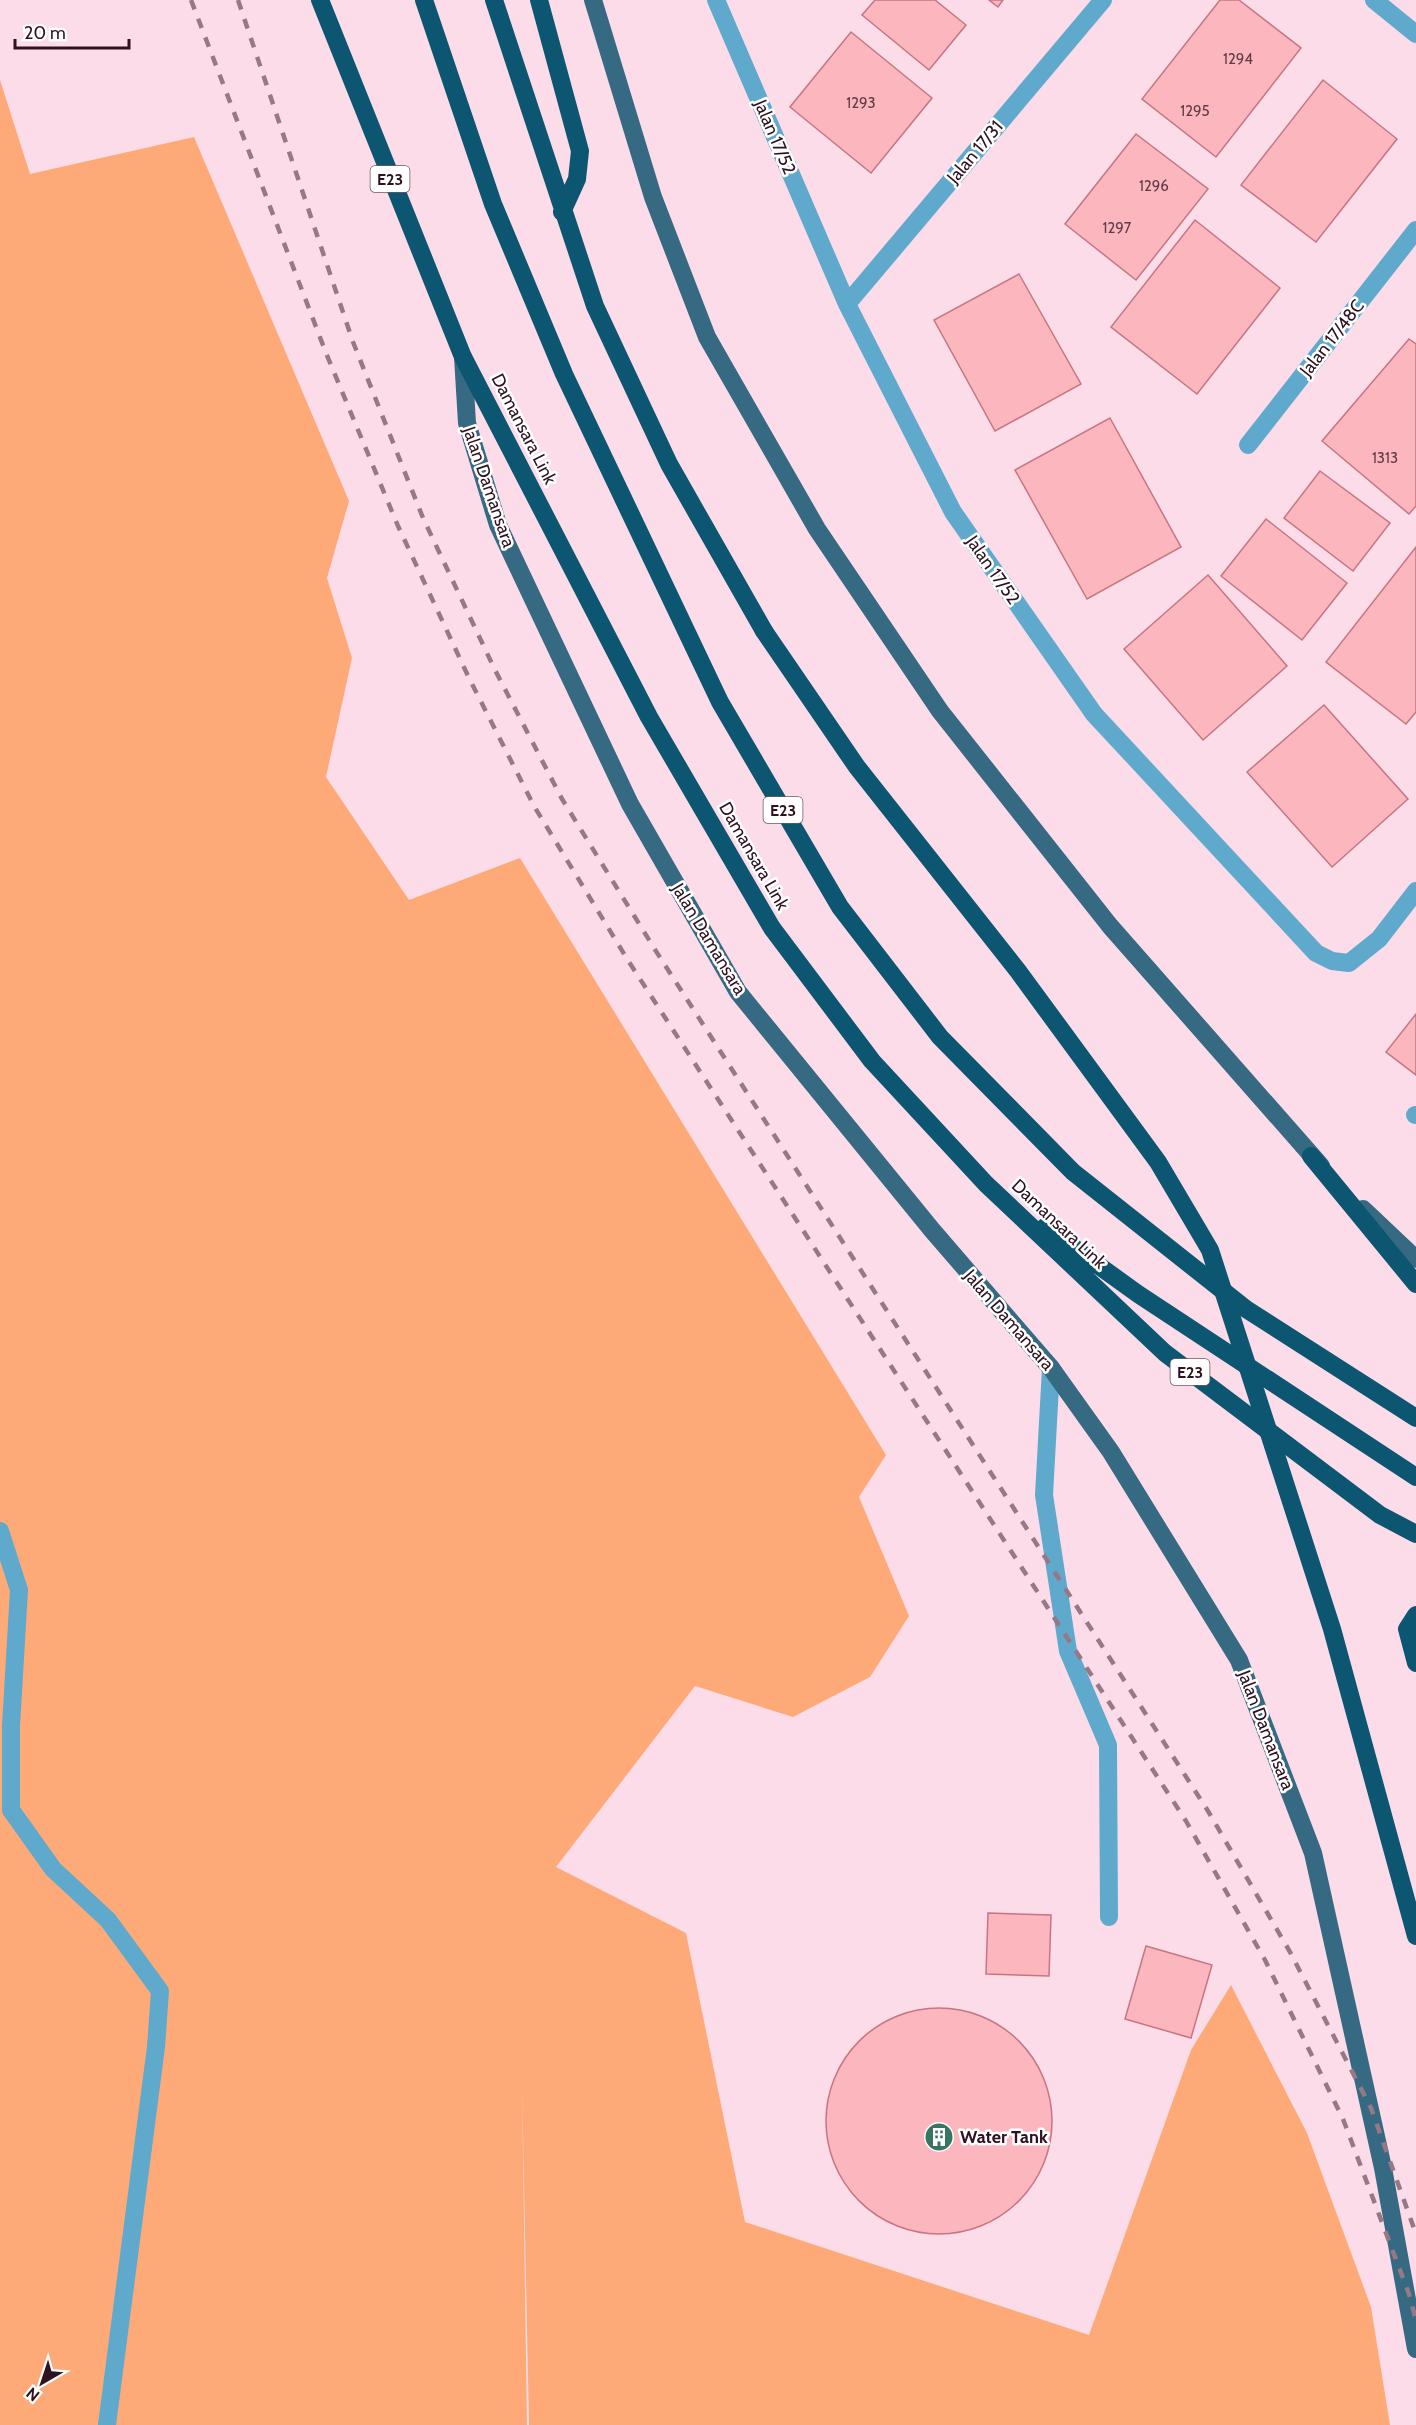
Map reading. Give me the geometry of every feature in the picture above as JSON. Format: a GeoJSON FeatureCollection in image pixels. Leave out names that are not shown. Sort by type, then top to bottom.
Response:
{"type":"FeatureCollection","features":[{"type":"Feature","properties":{"kind":"highway","name":"Damansara Link"},"geometry":{"type":"LineString","coordinates":[[320,0],[463,357],[650,717],[772,928],[872,1061],[986,1184],[1165,1353],[1380,1515],[1416,1534]]}},
{"type":"Feature","properties":{"kind":"highway","name":"E23"},"geometry":{"type":"LineString","coordinates":[[424,0],[493,204],[564,374],[720,702],[840,907],[940,1037],[1073,1172],[1245,1309],[1416,1418]]}},
{"type":"Feature","properties":{"kind":"highway"},"geometry":{"type":"LineString","coordinates":[[494,0],[562,212],[595,306],[669,464],[764,631],[857,767],[1017,971],[1158,1162],[1210,1250],[1332,1629],[1416,1936]]}},
{"type":"Feature","properties":{"kind":"highway"},"geometry":{"type":"LineString","coordinates":[[539,0],[580,151],[577,179],[562,212]]}},
{"type":"Feature","properties":{"kind":"highway"},"geometry":{"type":"LineString","coordinates":[[1311,1156],[1416,1284]]}},
{"type":"Feature","properties":{"kind":"highway"},"geometry":{"type":"LineString","coordinates":[[986,1184],[1138,1294],[1416,1477]]}},
{"type":"Feature","properties":{"kind":"highway"},"geometry":{"type":"LineString","coordinates":[[1416,1614],[1407,1629],[1416,1663]]}},
{"type":"Feature","properties":{"kind":"main road"},"geometry":{"type":"LineString","coordinates":[[593,0],[653,197],[707,337],[817,529],[940,711],[1110,926],[1311,1156],[1369,1216],[1416,1259]]}},
{"type":"Feature","properties":{"kind":"main road","name":"Jalan Damansara"},"geometry":{"type":"LineString","coordinates":[[463,357],[467,423],[498,525],[630,804],[738,992],[932,1230],[1051,1368],[1111,1452],[1239,1660],[1313,1853],[1383,2169],[1416,2349]]}},
{"type":"Feature","properties":{"kind":"street","name":"Jalan 17/52"},"geometry":{"type":"LineString","coordinates":[[716,0],[847,304],[953,512],[1094,714],[1316,953],[1332,961],[1349,963],[1379,939],[1416,891]]}},
{"type":"Feature","properties":{"kind":"street","name":"Jalan 17/31"},"geometry":{"type":"LineString","coordinates":[[847,304],[1103,0]]}},
{"type":"Feature","properties":{"kind":"street"},"geometry":{"type":"LineString","coordinates":[[1374,0],[1416,34]]}},
{"type":"Feature","properties":{"kind":"street","name":"Jalan 17/48C"},"geometry":{"type":"LineString","coordinates":[[1248,445],[1416,230]]}},
{"type":"Feature","properties":{"kind":"street"},"geometry":{"type":"LineString","coordinates":[[1051,1368],[1044,1495],[1068,1651],[1108,1745],[1108,1917]]}},
{"type":"Feature","properties":{"kind":"street"},"geometry":{"type":"LineString","coordinates":[[0,1531],[19,1590],[11,1726],[11,1810],[53,1869],[108,1920],[159,1991],[156,2047],[107,2425]]}},
{"type":"Feature","properties":{"kind":"shaded area"},"geometry":{"type":"Polygon","coordinates":[[[0,80],[30,174],[194,137],[349,501],[327,578],[352,658],[326,777],[409,900],[520,858],[886,1455],[859,1497],[909,1616],[870,1677],[793,1717],[695,1686],[556,1867],[686,1933],[745,2222],[1089,2335],[1191,2050],[1231,1985],[1307,2133],[1371,2307],[1390,2425],[529,2425],[522,2087],[527,2425],[0,2425],[0,80]]]}},
{"type":"Feature","properties":{"kind":"building"},"geometry":{"type":"Polygon","coordinates":[[[875,0],[935,0],[966,25],[929,70],[862,15],[875,0]]]}},
{"type":"Feature","properties":{"kind":"building"},"geometry":{"type":"Polygon","coordinates":[[[989,0],[1003,0],[998,7],[989,0]]]}},
{"type":"Feature","properties":{"kind":"building"},"geometry":{"type":"Polygon","coordinates":[[[1220,0],[1239,0],[1301,48],[1216,157],[1142,99],[1220,0]]]}},
{"type":"Feature","properties":{"kind":"building"},"geometry":{"type":"Polygon","coordinates":[[[851,32],[932,98],[871,173],[790,107],[851,32]]]}},
{"type":"Feature","properties":{"kind":"building"},"geometry":{"type":"Polygon","coordinates":[[[1323,80],[1397,139],[1316,242],[1241,185],[1323,80]]]}},
{"type":"Feature","properties":{"kind":"building"},"geometry":{"type":"Polygon","coordinates":[[[1136,134],[1208,189],[1136,280],[1065,224],[1136,134]]]}},
{"type":"Feature","properties":{"kind":"building"},"geometry":{"type":"Polygon","coordinates":[[[1195,220],[1280,288],[1197,394],[1111,327],[1195,220]]]}},
{"type":"Feature","properties":{"kind":"building"},"geometry":{"type":"Polygon","coordinates":[[[1019,274],[1081,384],[995,431],[934,320],[1019,274]]]}},
{"type":"Feature","properties":{"kind":"building"},"geometry":{"type":"Polygon","coordinates":[[[1409,339],[1416,344],[1416,506],[1409,514],[1322,441],[1409,339]]]}},
{"type":"Feature","properties":{"kind":"building"},"geometry":{"type":"Polygon","coordinates":[[[1110,418],[1181,547],[1087,599],[1015,470],[1110,418]]]}},
{"type":"Feature","properties":{"kind":"building"},"geometry":{"type":"Polygon","coordinates":[[[1320,471],[1390,523],[1353,571],[1284,518],[1320,471]]]}},
{"type":"Feature","properties":{"kind":"building"},"geometry":{"type":"Polygon","coordinates":[[[1266,519],[1347,583],[1302,640],[1221,576],[1266,519]]]}},
{"type":"Feature","properties":{"kind":"building"},"geometry":{"type":"Polygon","coordinates":[[[1416,547],[1416,712],[1406,724],[1326,662],[1416,547]]]}},
{"type":"Feature","properties":{"kind":"building"},"geometry":{"type":"Polygon","coordinates":[[[1208,575],[1287,666],[1203,740],[1124,649],[1208,575]]]}},
{"type":"Feature","properties":{"kind":"building"},"geometry":{"type":"Polygon","coordinates":[[[1324,705],[1408,799],[1332,867],[1247,772],[1324,705]]]}},
{"type":"Feature","properties":{"kind":"building"},"geometry":{"type":"Polygon","coordinates":[[[1416,1014],[1416,1075],[1386,1052],[1416,1014]]]}},
{"type":"Feature","properties":{"kind":"building"},"geometry":{"type":"Polygon","coordinates":[[[988,1913],[1051,1915],[1049,1976],[986,1974],[988,1913]]]}},
{"type":"Feature","properties":{"kind":"building"},"geometry":{"type":"Polygon","coordinates":[[[1146,1946],[1212,1965],[1191,2038],[1125,2019],[1146,1946]]]}},
{"type":"Feature","properties":{"kind":"building","name":"Water Tank"},"geometry":{"type":"Polygon","coordinates":[[[928,2008],[950,2008],[982,2016],[992,2021],[1011,2033],[1027,2049],[1044,2078],[1050,2099],[1052,2121],[1050,2143],[1044,2164],[1027,2193],[1011,2209],[982,2226],[950,2234],[928,2234],[896,2226],[886,2221],[867,2209],[851,2193],[834,2164],[826,2132],[826,2110],[834,2078],[839,2068],[851,2049],[867,2033],[896,2016],[928,2008]]]}},
{"type":"Feature","properties":{"kind":"railway"},"geometry":{"type":"LineString","coordinates":[[191,0],[326,353],[398,526],[469,678],[534,806],[629,962],[1186,1821],[1265,1960],[1343,2119],[1409,2294],[1416,2320]]}},
{"type":"Feature","properties":{"kind":"railway"},"geometry":{"type":"LineString","coordinates":[[238,0],[353,342],[423,518],[495,670],[562,799],[654,948],[1208,1811],[1290,1952],[1371,2108],[1416,2234]]}},
{"type":"Feature","properties":{"kind":"place","name":"Water Tank"},"geometry":{"type":"Point","coordinates":[939,2137]}}]}
